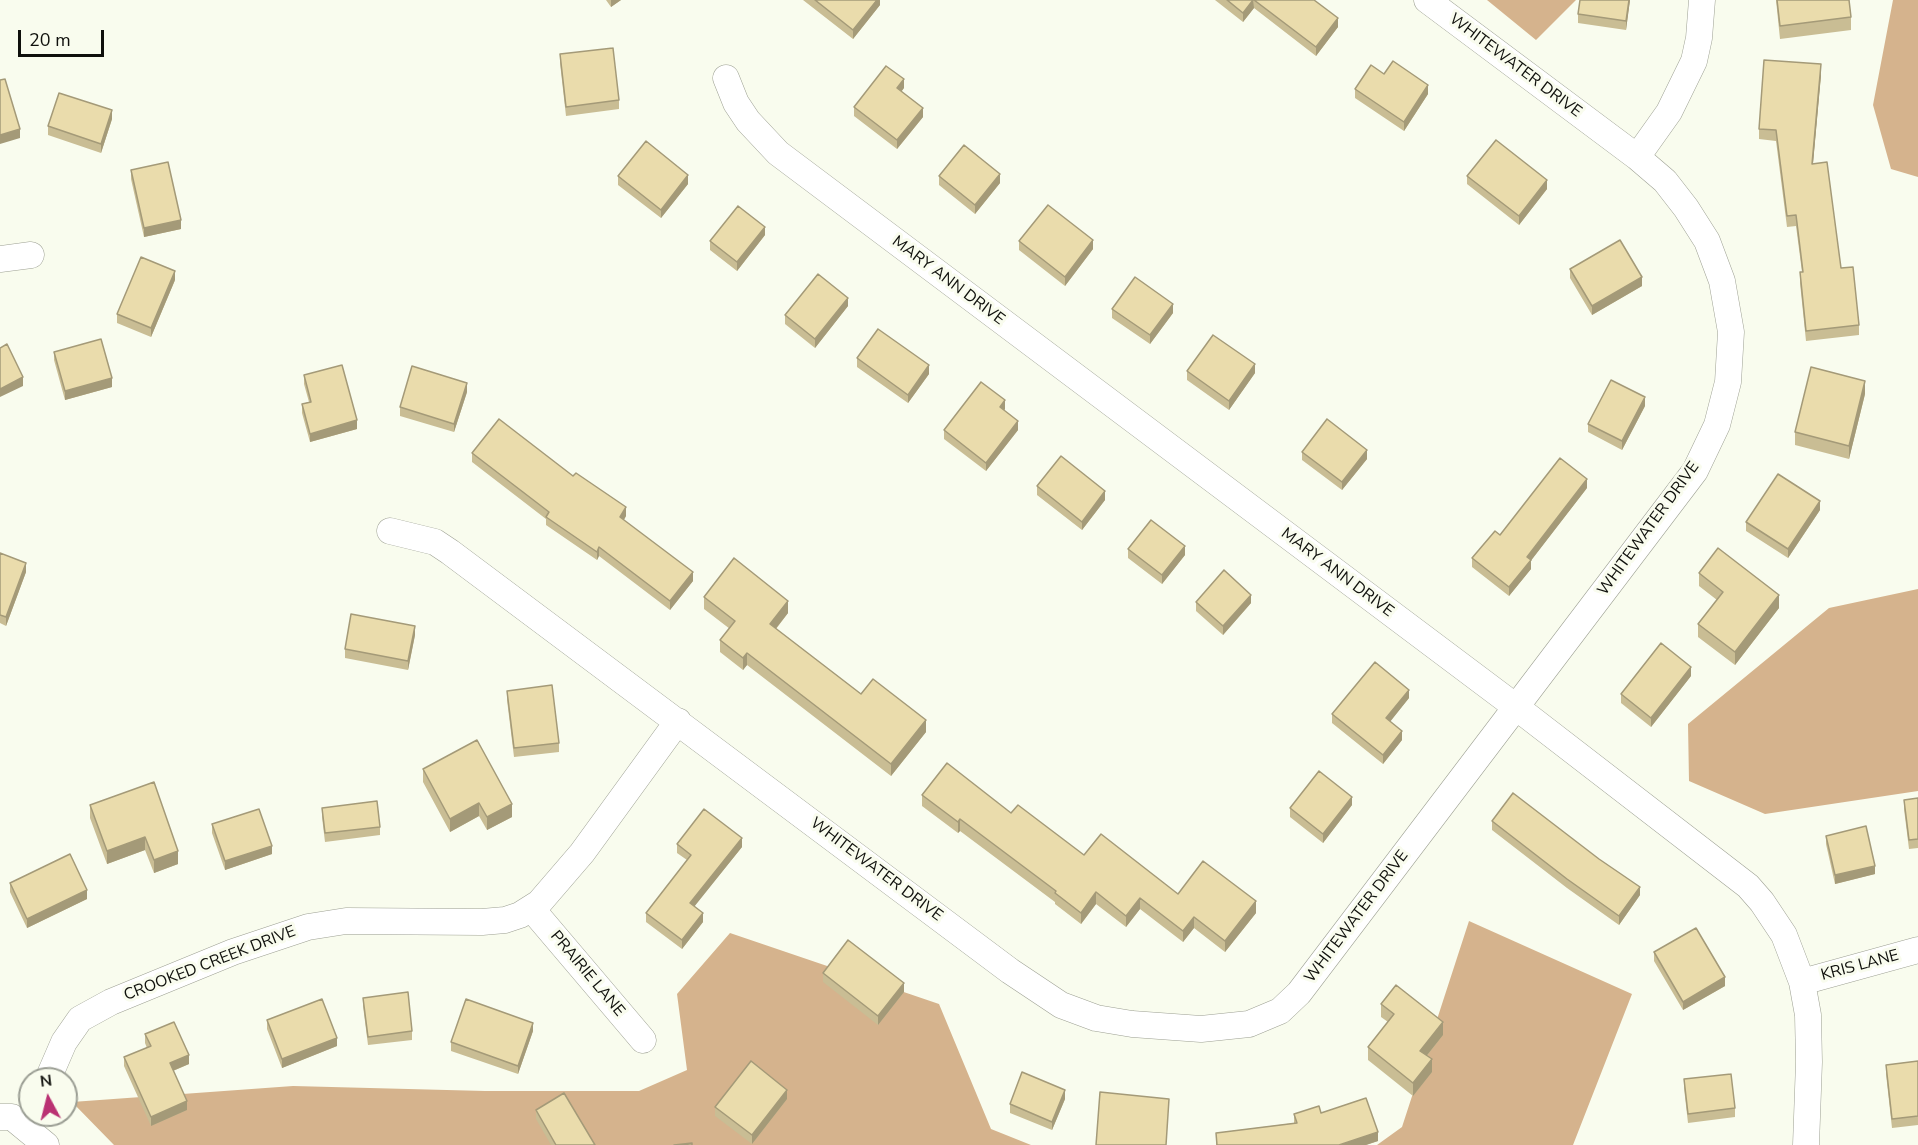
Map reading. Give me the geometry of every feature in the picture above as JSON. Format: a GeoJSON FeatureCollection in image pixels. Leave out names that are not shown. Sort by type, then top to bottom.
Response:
{"type":"FeatureCollection","features":[{"type":"Feature","properties":{"kind":"street","name":"WHITEWATER DRIVE"},"geometry":{"type":"LineString","coordinates":[[390,531],[435,542],[450,552],[1010,971],[1061,1005],[1096,1018],[1132,1024],[1201,1029],[1249,1024],[1280,1011],[1299,993],[1695,471],[1717,425],[1728,382],[1731,332],[1722,280],[1707,241],[1665,181],[1427,0]]}},
{"type":"Feature","properties":{"kind":"street"},"geometry":{"type":"LineString","coordinates":[[1637,158],[1669,112],[1694,61],[1699,38],[1701,0]]}},
{"type":"Feature","properties":{"kind":"street","name":"MARY ANN DRIVE"},"geometry":{"type":"LineString","coordinates":[[726,78],[736,103],[748,121],[778,153],[1516,707],[1748,886],[1762,902],[1784,935],[1802,982],[1808,1027],[1809,1062],[1806,1145]]}},
{"type":"Feature","properties":{"kind":"street"},"geometry":{"type":"LineString","coordinates":[[0,259],[32,255]]}},
{"type":"Feature","properties":{"kind":"street","name":"CROOKED CREEK DRIVE"},"geometry":{"type":"LineString","coordinates":[[53,1067],[64,1042],[80,1019],[111,1002],[233,952],[318,926],[346,921],[482,922],[505,920],[520,915],[538,903],[582,853],[678,721]]}},
{"type":"Feature","properties":{"kind":"street","name":"PRAIRIE LANE"},"geometry":{"type":"LineString","coordinates":[[531,908],[643,1040]]}},
{"type":"Feature","properties":{"kind":"street","name":"KRIS LANE"},"geometry":{"type":"LineString","coordinates":[[1802,982],[1918,950]]}},
{"type":"Feature","properties":{"kind":"street"},"geometry":{"type":"LineString","coordinates":[[14,1115],[46,1145]]}},
{"type":"Feature","properties":{"kind":"shaded area"},"geometry":{"type":"Polygon","coordinates":[[[1487,0],[1576,0],[1536,40],[1487,0]]]}},
{"type":"Feature","properties":{"kind":"shaded area"},"geometry":{"type":"Polygon","coordinates":[[[1893,0],[1918,0],[1918,177],[1891,169],[1873,105],[1893,0]]]}},
{"type":"Feature","properties":{"kind":"shaded area"},"geometry":{"type":"Polygon","coordinates":[[[1918,589],[1918,791],[1765,814],[1689,781],[1688,724],[1829,608],[1918,589]]]}},
{"type":"Feature","properties":{"kind":"shaded area"},"geometry":{"type":"Polygon","coordinates":[[[1469,921],[1632,994],[1573,1145],[1377,1145],[1402,1127],[1469,921]]]}},
{"type":"Feature","properties":{"kind":"shaded area"},"geometry":{"type":"Polygon","coordinates":[[[730,933],[939,1004],[991,1129],[1031,1145],[114,1145],[78,1108],[78,1102],[293,1086],[485,1091],[639,1091],[687,1070],[677,994],[730,933]]]}},
{"type":"Feature","properties":{"kind":"building"},"geometry":{"type":"Polygon","coordinates":[[[815,0],[877,0],[853,30],[815,0]]]}},
{"type":"Feature","properties":{"kind":"building"},"geometry":{"type":"Polygon","coordinates":[[[1227,0],[1253,0],[1243,13],[1227,0]]]}},
{"type":"Feature","properties":{"kind":"building"},"geometry":{"type":"Polygon","coordinates":[[[1254,0],[1314,0],[1338,18],[1316,47],[1254,0]]]}},
{"type":"Feature","properties":{"kind":"building"},"geometry":{"type":"Polygon","coordinates":[[[1580,0],[1629,0],[1626,21],[1578,14],[1580,0]]]}},
{"type":"Feature","properties":{"kind":"building"},"geometry":{"type":"Polygon","coordinates":[[[1777,0],[1849,0],[1851,17],[1780,26],[1777,0]]]}},
{"type":"Feature","properties":{"kind":"building"},"geometry":{"type":"Polygon","coordinates":[[[613,48],[619,100],[566,107],[560,54],[613,48]]]}},
{"type":"Feature","properties":{"kind":"building"},"geometry":{"type":"Polygon","coordinates":[[[1764,60],[1821,64],[1812,164],[1827,162],[1841,268],[1853,267],[1859,325],[1806,331],[1800,272],[1803,272],[1796,215],[1787,216],[1776,130],[1759,129],[1764,60]]]}},
{"type":"Feature","properties":{"kind":"building"},"geometry":{"type":"Polygon","coordinates":[[[1393,61],[1428,85],[1404,122],[1355,89],[1371,65],[1384,74],[1393,61]]]}},
{"type":"Feature","properties":{"kind":"building"},"geometry":{"type":"Polygon","coordinates":[[[886,66],[904,79],[897,88],[923,108],[897,140],[854,107],[886,66]]]}},
{"type":"Feature","properties":{"kind":"building"},"geometry":{"type":"Polygon","coordinates":[[[5,79],[20,129],[0,135],[0,80],[5,79]]]}},
{"type":"Feature","properties":{"kind":"building"},"geometry":{"type":"Polygon","coordinates":[[[59,93],[112,110],[101,144],[48,126],[59,93]]]}},
{"type":"Feature","properties":{"kind":"building"},"geometry":{"type":"Polygon","coordinates":[[[1496,140],[1547,180],[1519,216],[1467,176],[1496,140]]]}},
{"type":"Feature","properties":{"kind":"building"},"geometry":{"type":"Polygon","coordinates":[[[646,141],[688,175],[661,210],[618,176],[646,141]]]}},
{"type":"Feature","properties":{"kind":"building"},"geometry":{"type":"Polygon","coordinates":[[[964,145],[1000,174],[975,205],[939,176],[964,145]]]}},
{"type":"Feature","properties":{"kind":"building"},"geometry":{"type":"Polygon","coordinates":[[[168,162],[181,220],[144,228],[131,170],[168,162]]]}},
{"type":"Feature","properties":{"kind":"building"},"geometry":{"type":"Polygon","coordinates":[[[1048,205],[1093,240],[1065,277],[1019,241],[1048,205]]]}},
{"type":"Feature","properties":{"kind":"building"},"geometry":{"type":"Polygon","coordinates":[[[738,206],[765,227],[737,262],[710,241],[738,206]]]}},
{"type":"Feature","properties":{"kind":"building"},"geometry":{"type":"Polygon","coordinates":[[[1620,240],[1642,277],[1592,306],[1570,269],[1620,240]]]}},
{"type":"Feature","properties":{"kind":"building"},"geometry":{"type":"Polygon","coordinates":[[[141,257],[175,271],[151,328],[117,314],[141,257]]]}},
{"type":"Feature","properties":{"kind":"building"},"geometry":{"type":"Polygon","coordinates":[[[818,274],[848,298],[815,339],[785,315],[818,274]]]}},
{"type":"Feature","properties":{"kind":"building"},"geometry":{"type":"Polygon","coordinates":[[[1135,277],[1173,304],[1150,335],[1112,309],[1135,277]]]}},
{"type":"Feature","properties":{"kind":"building"},"geometry":{"type":"Polygon","coordinates":[[[878,329],[929,365],[908,395],[857,358],[878,329]]]}},
{"type":"Feature","properties":{"kind":"building"},"geometry":{"type":"Polygon","coordinates":[[[1213,335],[1255,364],[1229,401],[1187,371],[1213,335]]]}},
{"type":"Feature","properties":{"kind":"building"},"geometry":{"type":"Polygon","coordinates":[[[101,339],[112,378],[65,391],[54,352],[101,339]]]}},
{"type":"Feature","properties":{"kind":"building"},"geometry":{"type":"Polygon","coordinates":[[[7,344],[23,377],[0,389],[0,348],[7,344]]]}},
{"type":"Feature","properties":{"kind":"building"},"geometry":{"type":"Polygon","coordinates":[[[342,365],[357,420],[310,434],[302,404],[311,402],[304,375],[342,365]]]}},
{"type":"Feature","properties":{"kind":"building"},"geometry":{"type":"Polygon","coordinates":[[[412,366],[467,383],[454,424],[400,407],[412,366]]]}},
{"type":"Feature","properties":{"kind":"building"},"geometry":{"type":"Polygon","coordinates":[[[1811,367],[1865,381],[1849,446],[1795,432],[1811,367]]]}},
{"type":"Feature","properties":{"kind":"building"},"geometry":{"type":"Polygon","coordinates":[[[1611,380],[1645,397],[1622,441],[1588,424],[1611,380]]]}},
{"type":"Feature","properties":{"kind":"building"},"geometry":{"type":"Polygon","coordinates":[[[981,382],[1005,400],[1000,407],[1018,421],[986,463],[944,430],[981,382]]]}},
{"type":"Feature","properties":{"kind":"building"},"geometry":{"type":"Polygon","coordinates":[[[499,419],[573,476],[576,473],[626,507],[620,517],[693,572],[670,601],[599,547],[597,552],[546,517],[549,512],[472,453],[499,419]]]}},
{"type":"Feature","properties":{"kind":"building"},"geometry":{"type":"Polygon","coordinates":[[[1327,419],[1367,450],[1342,482],[1302,452],[1327,419]]]}},
{"type":"Feature","properties":{"kind":"building"},"geometry":{"type":"Polygon","coordinates":[[[1061,456],[1105,491],[1082,522],[1037,486],[1061,456]]]}},
{"type":"Feature","properties":{"kind":"building"},"geometry":{"type":"Polygon","coordinates":[[[1560,458],[1587,479],[1527,557],[1531,560],[1509,587],[1472,558],[1495,531],[1500,535],[1560,458]]]}},
{"type":"Feature","properties":{"kind":"building"},"geometry":{"type":"Polygon","coordinates":[[[1778,474],[1820,501],[1788,549],[1746,522],[1778,474]]]}},
{"type":"Feature","properties":{"kind":"building"},"geometry":{"type":"Polygon","coordinates":[[[1151,520],[1185,546],[1162,575],[1128,549],[1151,520]]]}},
{"type":"Feature","properties":{"kind":"building"},"geometry":{"type":"Polygon","coordinates":[[[1718,548],[1779,595],[1735,652],[1698,624],[1723,592],[1699,573],[1718,548]]]}},
{"type":"Feature","properties":{"kind":"building"},"geometry":{"type":"Polygon","coordinates":[[[0,553],[26,563],[6,617],[0,615],[0,553]]]}},
{"type":"Feature","properties":{"kind":"building"},"geometry":{"type":"Polygon","coordinates":[[[734,558],[788,601],[770,624],[861,694],[873,679],[926,720],[891,764],[747,653],[743,658],[720,640],[735,621],[704,597],[734,558]]]}},
{"type":"Feature","properties":{"kind":"building"},"geometry":{"type":"Polygon","coordinates":[[[1224,570],[1251,595],[1223,626],[1196,602],[1224,570]]]}},
{"type":"Feature","properties":{"kind":"building"},"geometry":{"type":"Polygon","coordinates":[[[351,614],[415,626],[408,661],[345,649],[351,614]]]}},
{"type":"Feature","properties":{"kind":"building"},"geometry":{"type":"Polygon","coordinates":[[[1661,643],[1691,667],[1651,718],[1621,694],[1661,643]]]}},
{"type":"Feature","properties":{"kind":"building"},"geometry":{"type":"Polygon","coordinates":[[[1375,662],[1409,690],[1386,718],[1402,731],[1383,755],[1332,714],[1375,662]]]}},
{"type":"Feature","properties":{"kind":"building"},"geometry":{"type":"Polygon","coordinates":[[[552,685],[559,743],[514,748],[507,691],[552,685]]]}},
{"type":"Feature","properties":{"kind":"building"},"geometry":{"type":"Polygon","coordinates":[[[477,740],[512,804],[487,817],[479,803],[450,819],[423,769],[477,740]]]}},
{"type":"Feature","properties":{"kind":"building"},"geometry":{"type":"Polygon","coordinates":[[[947,763],[1011,813],[1018,805],[1084,855],[1101,834],[1178,894],[1203,861],[1256,901],[1225,941],[1194,917],[1183,931],[1140,898],[1126,916],[1096,892],[1081,913],[1055,893],[1056,891],[960,819],[958,822],[922,795],[947,763]]]}},
{"type":"Feature","properties":{"kind":"building"},"geometry":{"type":"Polygon","coordinates":[[[1319,771],[1352,797],[1323,834],[1290,808],[1319,771]]]}},
{"type":"Feature","properties":{"kind":"building"},"geometry":{"type":"Polygon","coordinates":[[[154,782],[178,851],[154,860],[145,837],[107,851],[90,805],[154,782]]]}},
{"type":"Feature","properties":{"kind":"building"},"geometry":{"type":"Polygon","coordinates":[[[1513,793],[1599,859],[1640,887],[1619,916],[1492,821],[1513,793]]]}},
{"type":"Feature","properties":{"kind":"building"},"geometry":{"type":"Polygon","coordinates":[[[1918,798],[1918,839],[1909,840],[1904,800],[1918,798]]]}},
{"type":"Feature","properties":{"kind":"building"},"geometry":{"type":"Polygon","coordinates":[[[377,801],[380,827],[325,833],[322,808],[377,801]]]}},
{"type":"Feature","properties":{"kind":"building"},"geometry":{"type":"Polygon","coordinates":[[[259,809],[272,846],[225,861],[212,824],[259,809]]]}},
{"type":"Feature","properties":{"kind":"building"},"geometry":{"type":"Polygon","coordinates":[[[704,809],[742,838],[690,903],[703,913],[682,940],[646,913],[691,855],[677,844],[704,809]]]}},
{"type":"Feature","properties":{"kind":"building"},"geometry":{"type":"Polygon","coordinates":[[[1866,826],[1875,866],[1835,875],[1826,836],[1866,826]]]}},
{"type":"Feature","properties":{"kind":"building"},"geometry":{"type":"Polygon","coordinates":[[[70,854],[87,890],[27,919],[10,883],[70,854]]]}},
{"type":"Feature","properties":{"kind":"building"},"geometry":{"type":"Polygon","coordinates":[[[1696,928],[1725,977],[1683,1002],[1654,952],[1696,928]]]}},
{"type":"Feature","properties":{"kind":"building"},"geometry":{"type":"Polygon","coordinates":[[[848,940],[904,983],[878,1016],[823,973],[848,940]]]}},
{"type":"Feature","properties":{"kind":"building"},"geometry":{"type":"Polygon","coordinates":[[[1396,985],[1443,1022],[1420,1051],[1432,1059],[1413,1083],[1368,1047],[1394,1014],[1381,1004],[1396,985]]]}},
{"type":"Feature","properties":{"kind":"building"},"geometry":{"type":"Polygon","coordinates":[[[408,992],[412,1031],[368,1037],[363,998],[408,992]]]}},
{"type":"Feature","properties":{"kind":"building"},"geometry":{"type":"Polygon","coordinates":[[[322,999],[337,1038],[282,1059],[267,1020],[322,999]]]}},
{"type":"Feature","properties":{"kind":"building"},"geometry":{"type":"Polygon","coordinates":[[[466,999],[533,1023],[518,1066],[451,1042],[466,999]]]}},
{"type":"Feature","properties":{"kind":"building"},"geometry":{"type":"Polygon","coordinates":[[[174,1022],[189,1055],[170,1063],[187,1101],[151,1117],[124,1057],[151,1046],[145,1034],[174,1022]]]}},
{"type":"Feature","properties":{"kind":"building"},"geometry":{"type":"Polygon","coordinates":[[[751,1061],[787,1090],[752,1135],[715,1107],[751,1061]]]}},
{"type":"Feature","properties":{"kind":"building"},"geometry":{"type":"Polygon","coordinates":[[[1918,1061],[1918,1116],[1892,1119],[1886,1065],[1918,1061]]]}},
{"type":"Feature","properties":{"kind":"building"},"geometry":{"type":"Polygon","coordinates":[[[1022,1072],[1065,1090],[1052,1122],[1010,1104],[1022,1072]]]}},
{"type":"Feature","properties":{"kind":"building"},"geometry":{"type":"Polygon","coordinates":[[[1731,1074],[1735,1108],[1688,1114],[1684,1079],[1731,1074]]]}},
{"type":"Feature","properties":{"kind":"building"},"geometry":{"type":"Polygon","coordinates":[[[1100,1092],[1169,1099],[1166,1145],[1096,1145],[1100,1092]]]}},
{"type":"Feature","properties":{"kind":"building"},"geometry":{"type":"Polygon","coordinates":[[[564,1093],[595,1145],[556,1145],[536,1110],[564,1093]]]}},
{"type":"Feature","properties":{"kind":"building"},"geometry":{"type":"Polygon","coordinates":[[[1366,1098],[1378,1132],[1339,1145],[1217,1145],[1216,1133],[1297,1123],[1294,1114],[1319,1106],[1321,1113],[1366,1098]]]}}]}
